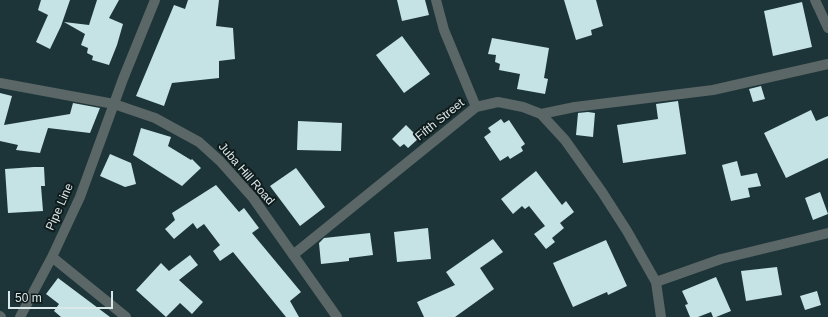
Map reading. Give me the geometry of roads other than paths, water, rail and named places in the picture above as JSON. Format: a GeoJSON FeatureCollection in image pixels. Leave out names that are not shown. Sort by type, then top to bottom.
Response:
{"type":"FeatureCollection","features":[{"type":"Feature","properties":{"kind":"street","name":"Pipe Line"},"geometry":{"type":"LineString","coordinates":[[20,317],[52,257],[80,197],[123,79],[155,0]]}},
{"type":"Feature","properties":{"kind":"street"},"geometry":{"type":"LineString","coordinates":[[436,0],[444,30],[476,107]]}},
{"type":"Feature","properties":{"kind":"street"},"geometry":{"type":"LineString","coordinates":[[815,0],[828,28]]}},
{"type":"Feature","properties":{"kind":"street"},"geometry":{"type":"LineString","coordinates":[[541,114],[575,107],[713,90],[828,64]]}},
{"type":"Feature","properties":{"kind":"street","name":"Juba Hill Road"},"geometry":{"type":"LineString","coordinates":[[0,83],[114,104],[155,118],[199,142],[220,161],[252,198],[337,317]]}},
{"type":"Feature","properties":{"kind":"street","name":"Fifth Street"},"geometry":{"type":"LineString","coordinates":[[293,255],[476,107],[498,102],[523,107],[541,114],[565,140],[602,192],[627,231],[656,282],[661,317]]}},
{"type":"Feature","properties":{"kind":"street"},"geometry":{"type":"LineString","coordinates":[[656,282],[721,259],[828,233]]}},
{"type":"Feature","properties":{"kind":"street"},"geometry":{"type":"LineString","coordinates":[[52,257],[126,317]]}}]}
